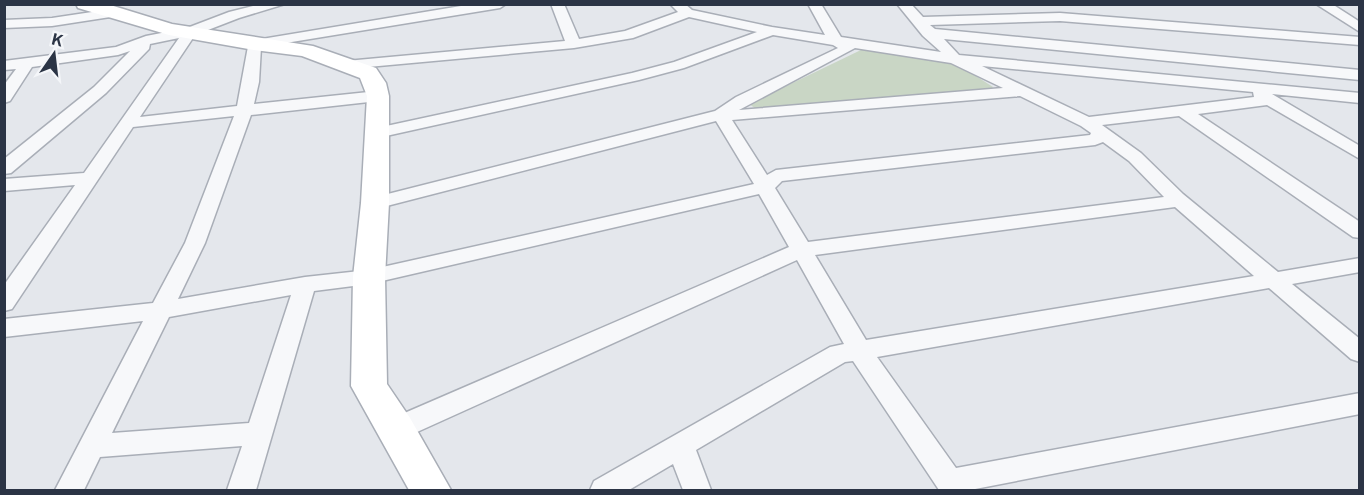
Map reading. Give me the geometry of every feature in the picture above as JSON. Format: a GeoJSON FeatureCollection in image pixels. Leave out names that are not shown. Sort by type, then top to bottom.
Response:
{"type":"FeatureCollection","features":[{"type":"Feature","properties":{"kind":"street"},"geometry":{"type":"LineString","coordinates":[[84,4],[112,14],[190,32],[254,44],[306,50],[368,73],[375,83],[378,96],[375,203],[369,277],[369,386],[430,490]]}},
{"type":"Feature","properties":{"kind":"street"},"geometry":{"type":"LineString","coordinates":[[4,66],[118,51],[151,39],[190,32],[234,15],[279,4]]}},
{"type":"Feature","properties":{"kind":"street"},"geometry":{"type":"LineString","coordinates":[[254,44],[500,4]]}},
{"type":"Feature","properties":{"kind":"street"},"geometry":{"type":"LineString","coordinates":[[557,4],[574,44]]}},
{"type":"Feature","properties":{"kind":"street"},"geometry":{"type":"LineString","coordinates":[[721,115],[742,100],[848,48],[834,39],[814,4]]}},
{"type":"Feature","properties":{"kind":"street"},"geometry":{"type":"LineString","coordinates":[[903,4],[955,59],[1094,127],[1135,157],[1180,201],[1359,353]]}},
{"type":"Feature","properties":{"kind":"street"},"geometry":{"type":"LineString","coordinates":[[1047,5],[1063,11]]}},
{"type":"Feature","properties":{"kind":"street"},"geometry":{"type":"LineString","coordinates":[[1326,7],[1359,10]]}},
{"type":"Feature","properties":{"kind":"street"},"geometry":{"type":"LineString","coordinates":[[1326,7],[1359,28]]}},
{"type":"Feature","properties":{"kind":"street"},"geometry":{"type":"LineString","coordinates":[[346,65],[574,44],[628,35],[682,9],[772,31],[955,59],[1359,98]]}},
{"type":"Feature","properties":{"kind":"street"},"geometry":{"type":"LineString","coordinates":[[917,21],[1063,11],[1237,31],[1359,41]]}},
{"type":"Feature","properties":{"kind":"street"},"geometry":{"type":"LineString","coordinates":[[4,24],[52,22],[112,14]]}},
{"type":"Feature","properties":{"kind":"street"},"geometry":{"type":"LineString","coordinates":[[377,133],[634,77],[679,65],[772,31]]}},
{"type":"Feature","properties":{"kind":"street"},"geometry":{"type":"LineString","coordinates":[[1237,31],[1310,93]]}},
{"type":"Feature","properties":{"kind":"street"},"geometry":{"type":"LineString","coordinates":[[4,303],[190,32]]}},
{"type":"Feature","properties":{"kind":"street"},"geometry":{"type":"LineString","coordinates":[[928,33],[1359,75]]}},
{"type":"Feature","properties":{"kind":"street"},"geometry":{"type":"LineString","coordinates":[[4,169],[100,90],[151,39]]}},
{"type":"Feature","properties":{"kind":"street"},"geometry":{"type":"LineString","coordinates":[[69,490],[195,243],[245,109],[251,82],[254,44]]}},
{"type":"Feature","properties":{"kind":"street"},"geometry":{"type":"LineString","coordinates":[[4,98],[27,63]]}},
{"type":"Feature","properties":{"kind":"street"},"geometry":{"type":"LineString","coordinates":[[1251,87],[1359,154]]}},
{"type":"Feature","properties":{"kind":"street"},"geometry":{"type":"LineString","coordinates":[[375,203],[721,115],[750,115],[1024,91]]}},
{"type":"Feature","properties":{"kind":"street"},"geometry":{"type":"LineString","coordinates":[[128,123],[378,96]]}},
{"type":"Feature","properties":{"kind":"street"},"geometry":{"type":"LineString","coordinates":[[1094,127],[1183,111],[1270,100]]}},
{"type":"Feature","properties":{"kind":"street"},"geometry":{"type":"LineString","coordinates":[[1183,111],[1359,232]]}},
{"type":"Feature","properties":{"kind":"street"},"geometry":{"type":"LineString","coordinates":[[721,115],[860,351],[952,486],[1359,403]]}},
{"type":"Feature","properties":{"kind":"street"},"geometry":{"type":"LineString","coordinates":[[4,328],[160,311],[305,285],[369,277],[765,187],[776,176],[1095,140],[1094,127]]}},
{"type":"Feature","properties":{"kind":"street"},"geometry":{"type":"LineString","coordinates":[[4,185],[90,178]]}},
{"type":"Feature","properties":{"kind":"street"},"geometry":{"type":"LineString","coordinates":[[396,429],[801,250],[1180,201]]}},
{"type":"Feature","properties":{"kind":"street"},"geometry":{"type":"LineString","coordinates":[[604,490],[838,354],[1273,282],[1359,265]]}},
{"type":"Feature","properties":{"kind":"street"},"geometry":{"type":"LineString","coordinates":[[242,490],[305,285]]}},
{"type":"Feature","properties":{"kind":"street"},"geometry":{"type":"LineString","coordinates":[[91,446],[260,433]]}},
{"type":"Feature","properties":{"kind":"street"},"geometry":{"type":"LineString","coordinates":[[681,446],[697,490]]}},
{"type":"Feature","properties":{"kind":"green space"},"geometry":{"type":"Polygon","coordinates":[[[863,49],[951,64],[965,69],[993,87],[990,90],[759,111],[749,104],[863,49]]]}}]}
